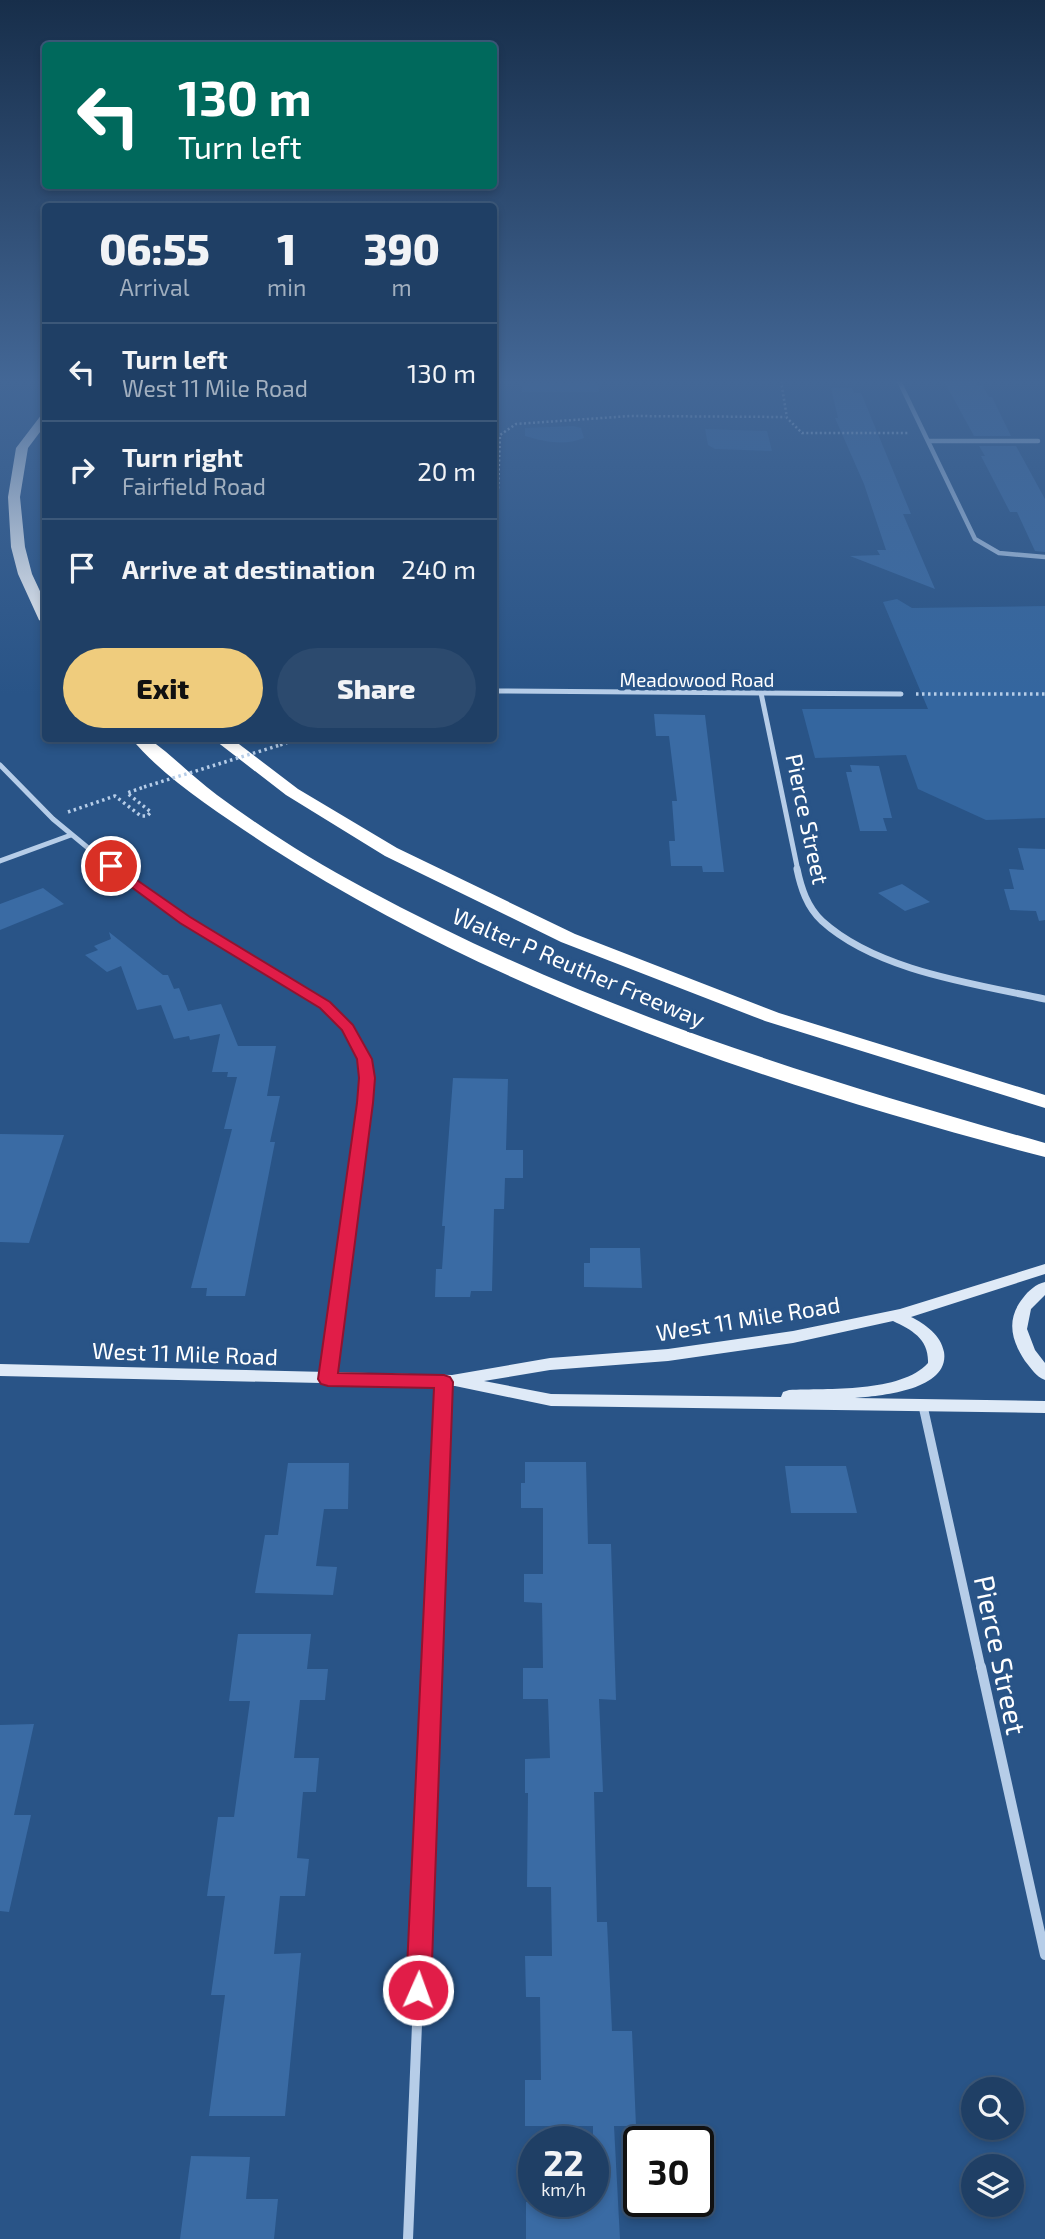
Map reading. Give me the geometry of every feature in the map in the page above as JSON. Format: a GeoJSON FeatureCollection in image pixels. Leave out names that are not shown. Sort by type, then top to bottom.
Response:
{"type":"FeatureCollection","features":[{"type":"Feature","properties":{"kind":"highway"},"geometry":{"type":"LineString","coordinates":[[16,485],[16,533],[25,574],[42,611]]}},
{"type":"Feature","properties":{"kind":"highway","name":"Walter P Reuther Freeway"},"geometry":{"type":"LineString","coordinates":[[144,742],[212,799],[304,861],[416,924],[552,988],[628,1020],[715,1050],[844,1092],[1045,1150]]}},
{"type":"Feature","properties":{"kind":"highway","name":"Walter P Reuther Freeway"},"geometry":{"type":"LineString","coordinates":[[225,742],[292,792],[381,846],[448,883],[568,939],[772,1017],[1045,1102]]}},
{"type":"Feature","properties":{"kind":"main road","name":"West 11 Mile Road"},"geometry":{"type":"LineString","coordinates":[[448,1382],[550,1364],[737,1347],[894,1315],[1045,1269]]}},
{"type":"Feature","properties":{"kind":"main road"},"geometry":{"type":"LineString","coordinates":[[1045,1287],[1025,1306],[1019,1323],[1028,1353],[1045,1374]]}},
{"type":"Feature","properties":{"kind":"main road"},"geometry":{"type":"LineString","coordinates":[[696,1403],[881,1388],[908,1383],[928,1375],[936,1364],[934,1344],[919,1328],[894,1315]]}},
{"type":"Feature","properties":{"kind":"main road","name":"West 11 Mile Road"},"geometry":{"type":"LineString","coordinates":[[0,1370],[448,1382],[551,1400],[1045,1407]]}},
{"type":"Feature","properties":{"kind":"street"},"geometry":{"type":"LineString","coordinates":[[950,485],[975,539],[985,548],[1013,556],[1045,557]]}},
{"type":"Feature","properties":{"kind":"street","name":"Meadowood Road"},"geometry":{"type":"LineString","coordinates":[[497,691],[901,694]]}},
{"type":"Feature","properties":{"kind":"street","name":"Pierce Street"},"geometry":{"type":"LineString","coordinates":[[761,693],[799,877],[805,899],[815,913],[853,943],[885,958],[927,971],[1045,999]]}},
{"type":"Feature","properties":{"kind":"street"},"geometry":{"type":"LineString","coordinates":[[0,765],[71,835],[185,920],[325,1005],[348,1028],[357,1043],[364,1059],[367,1078],[365,1103],[328,1379]]}},
{"type":"Feature","properties":{"kind":"street"},"geometry":{"type":"LineString","coordinates":[[0,861],[71,835]]}},
{"type":"Feature","properties":{"kind":"street"},"geometry":{"type":"LineString","coordinates":[[408,2239],[448,1382]]}},
{"type":"Feature","properties":{"kind":"street","name":"Pierce Street"},"geometry":{"type":"LineString","coordinates":[[923,1406],[1045,1955]]}},
{"type":"Feature","properties":{"kind":"path"},"geometry":{"type":"LineString","coordinates":[[901,694],[1045,694]]}},
{"type":"Feature","properties":{"kind":"path"},"geometry":{"type":"LineString","coordinates":[[66,812],[115,796],[141,816],[147,816],[151,812],[127,793],[288,742]]}},
{"type":"Feature","properties":{"kind":"shaded area"},"geometry":{"type":"Polygon","coordinates":[[[897,599],[912,608],[1045,606],[1045,818],[986,820],[918,789],[906,755],[815,758],[802,709],[928,709],[883,602],[897,599]]]}},
{"type":"Feature","properties":{"kind":"building"},"geometry":{"type":"Polygon","coordinates":[[[864,485],[899,485],[911,514],[903,514],[935,589],[850,556],[880,555],[877,550],[886,550],[864,485]]]}},
{"type":"Feature","properties":{"kind":"building"},"geometry":{"type":"Polygon","coordinates":[[[996,485],[1038,485],[1045,499],[1045,552],[1035,551],[1017,512],[1010,512],[996,485]]]}},
{"type":"Feature","properties":{"kind":"building"},"geometry":{"type":"Polygon","coordinates":[[[654,714],[705,715],[724,872],[703,872],[702,866],[671,866],[669,841],[675,841],[672,801],[677,801],[669,736],[656,736],[654,714]]]}},
{"type":"Feature","properties":{"kind":"building"},"geometry":{"type":"Polygon","coordinates":[[[850,765],[879,766],[892,818],[883,818],[887,831],[860,831],[846,772],[852,772],[850,765]]]}},
{"type":"Feature","properties":{"kind":"building"},"geometry":{"type":"Polygon","coordinates":[[[1018,848],[1045,849],[1045,920],[1039,921],[1036,911],[1010,910],[1004,889],[1014,889],[1009,869],[1024,870],[1018,848]]]}},
{"type":"Feature","properties":{"kind":"building"},"geometry":{"type":"Polygon","coordinates":[[[902,884],[930,902],[905,911],[878,893],[902,884]]]}},
{"type":"Feature","properties":{"kind":"building"},"geometry":{"type":"Polygon","coordinates":[[[43,888],[64,904],[0,930],[0,904],[43,888]]]}},
{"type":"Feature","properties":{"kind":"building"},"geometry":{"type":"Polygon","coordinates":[[[109,932],[163,975],[168,975],[174,989],[179,988],[188,1011],[221,1004],[238,1046],[276,1046],[267,1096],[280,1096],[270,1142],[275,1142],[245,1296],[206,1296],[207,1288],[191,1288],[232,1129],[224,1129],[237,1077],[227,1077],[228,1072],[212,1072],[220,1034],[190,1040],[189,1036],[174,1039],[161,1005],[137,1010],[121,966],[107,972],[85,955],[98,950],[94,946],[111,939],[109,932]]]}},
{"type":"Feature","properties":{"kind":"building"},"geometry":{"type":"Polygon","coordinates":[[[453,1078],[508,1079],[506,1150],[523,1150],[523,1178],[505,1178],[504,1209],[494,1209],[492,1291],[471,1291],[470,1297],[435,1297],[436,1269],[442,1269],[445,1226],[442,1226],[453,1078]]]}},
{"type":"Feature","properties":{"kind":"building"},"geometry":{"type":"Polygon","coordinates":[[[0,1134],[64,1135],[29,1243],[0,1242],[0,1134]]]}},
{"type":"Feature","properties":{"kind":"building"},"geometry":{"type":"Polygon","coordinates":[[[590,1248],[640,1248],[642,1288],[584,1287],[584,1263],[590,1263],[590,1248]]]}},
{"type":"Feature","properties":{"kind":"building"},"geometry":{"type":"Polygon","coordinates":[[[525,1462],[586,1462],[588,1544],[611,1544],[616,1700],[599,1699],[603,1792],[594,1792],[597,1922],[607,1922],[612,2031],[632,2031],[636,2126],[614,2126],[620,2239],[526,2239],[526,2217],[609,2217],[609,2126],[525,2126],[525,2080],[541,2080],[540,1997],[526,1997],[525,1956],[552,1956],[551,1887],[527,1887],[528,1793],[525,1793],[525,1759],[550,1758],[548,1699],[523,1699],[523,1668],[543,1668],[542,1603],[524,1602],[524,1574],[543,1574],[543,1508],[521,1508],[521,1483],[525,1483],[525,1462]]]}},
{"type":"Feature","properties":{"kind":"building"},"geometry":{"type":"Polygon","coordinates":[[[288,1463],[349,1463],[348,1509],[324,1509],[316,1566],[337,1567],[333,1595],[255,1593],[265,1535],[278,1535],[288,1463]]]}},
{"type":"Feature","properties":{"kind":"building"},"geometry":{"type":"Polygon","coordinates":[[[785,1466],[846,1466],[857,1513],[791,1513],[785,1466]]]}},
{"type":"Feature","properties":{"kind":"building"},"geometry":{"type":"Polygon","coordinates":[[[238,1634],[311,1634],[307,1669],[328,1669],[325,1700],[300,1700],[294,1758],[319,1758],[316,1792],[303,1792],[297,1858],[309,1859],[305,1896],[280,1896],[274,1954],[301,1953],[285,2116],[209,2116],[225,1995],[211,1995],[225,1896],[207,1896],[218,1817],[234,1817],[250,1701],[229,1701],[238,1634]]]}},
{"type":"Feature","properties":{"kind":"building"},"geometry":{"type":"Polygon","coordinates":[[[34,1724],[14,1815],[31,1815],[9,1912],[0,1911],[0,1725],[34,1724]]]}},
{"type":"Feature","properties":{"kind":"building"},"geometry":{"type":"Polygon","coordinates":[[[191,2156],[250,2157],[246,2199],[278,2199],[274,2239],[180,2239],[191,2156]]]}},
{"type":"Feature","properties":{"kind":"route"},"geometry":{"type":"LineString","coordinates":[[111,866],[185,920],[325,1005],[348,1028],[364,1059],[367,1078],[365,1103],[328,1379],[444,1382],[418,1990]]}}]}
